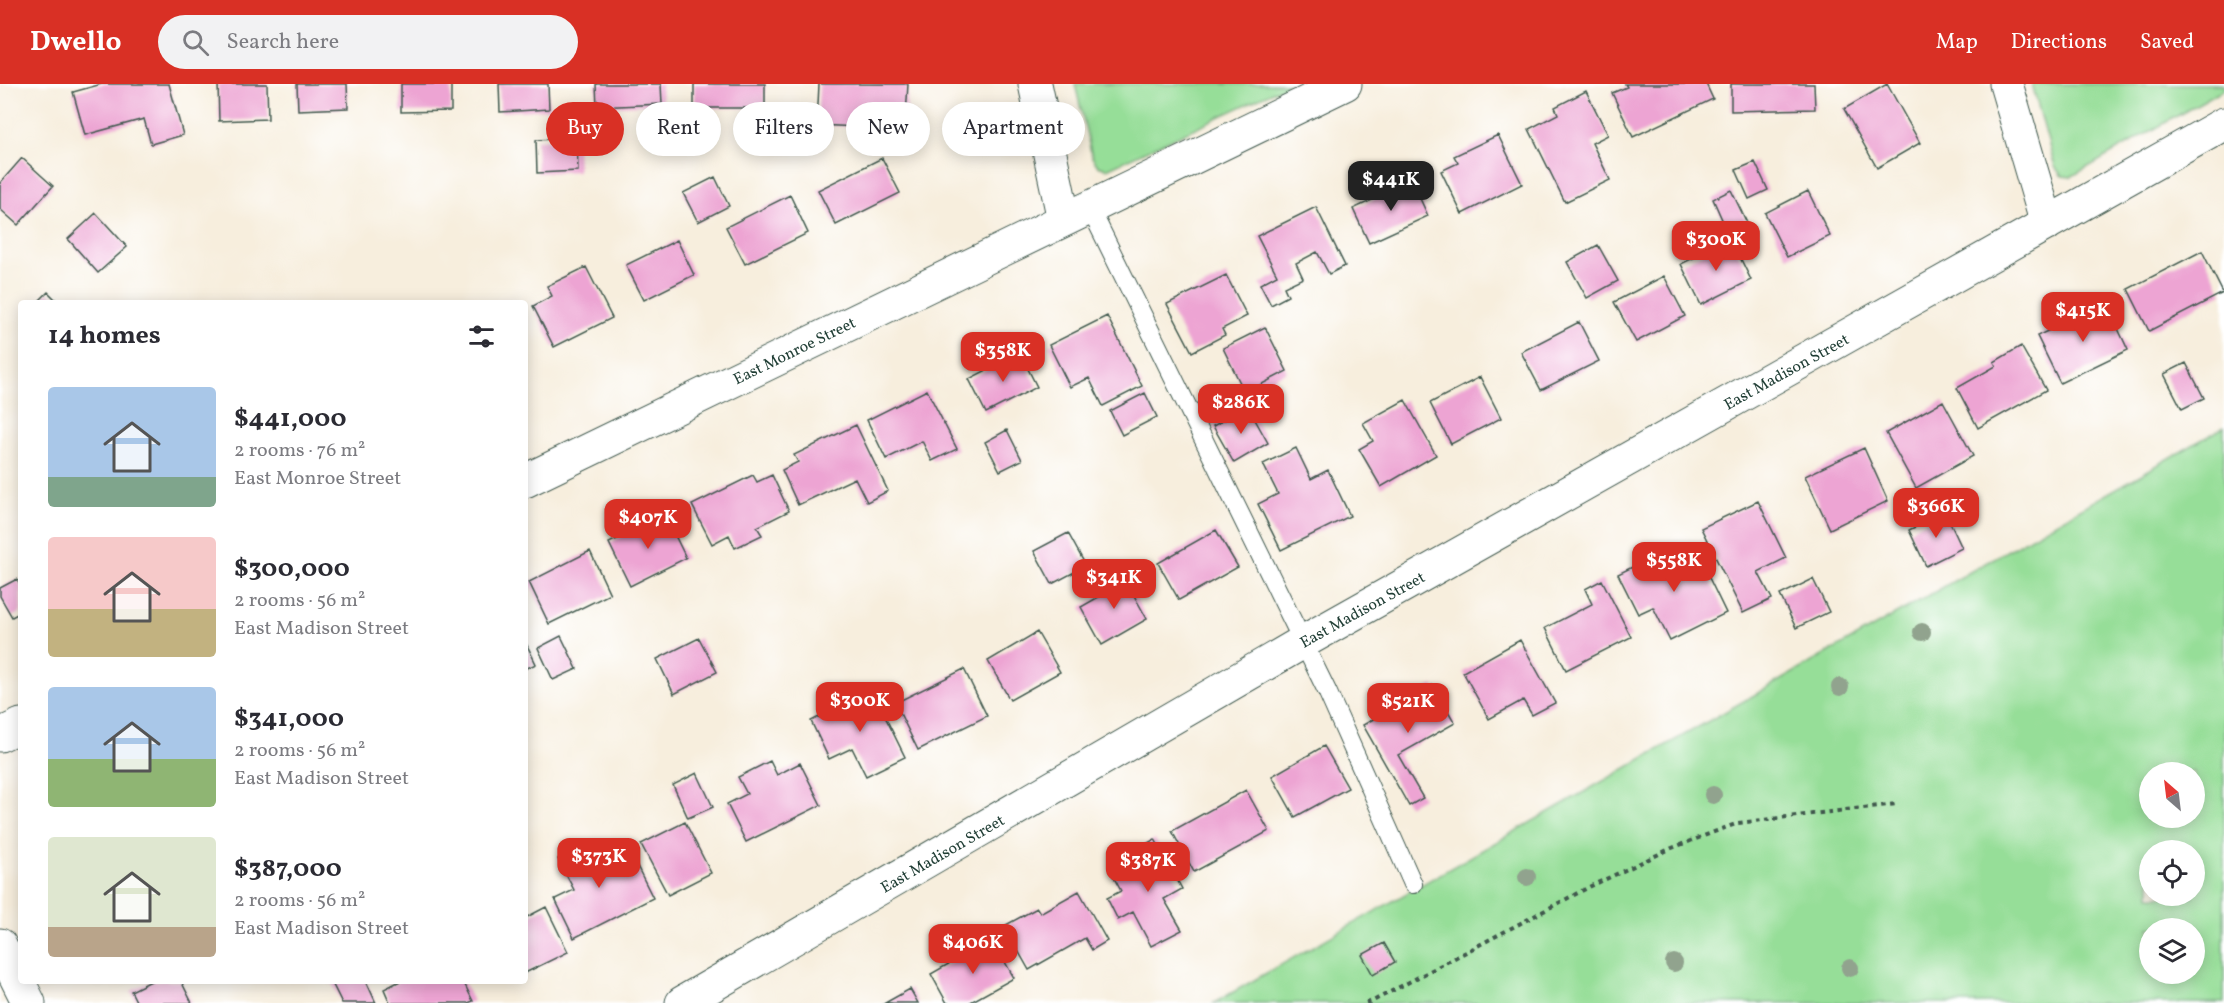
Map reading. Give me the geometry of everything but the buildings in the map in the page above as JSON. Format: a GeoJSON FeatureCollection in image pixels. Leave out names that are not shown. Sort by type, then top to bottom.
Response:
{"type":"FeatureCollection","features":[{"type":"Feature","properties":{"kind":"street"},"geometry":{"type":"LineString","coordinates":[[1035,84],[1077,214]]}},
{"type":"Feature","properties":{"kind":"street","name":"East Monroe Street"},"geometry":{"type":"LineString","coordinates":[[528,480],[1345,84]]}},
{"type":"Feature","properties":{"kind":"street"},"geometry":{"type":"LineString","coordinates":[[2006,84],[2047,224]]}},
{"type":"Feature","properties":{"kind":"street","name":"East Madison Street"},"geometry":{"type":"LineString","coordinates":[[682,1003],[1303,642],[2224,124]]}},
{"type":"Feature","properties":{"kind":"street"},"geometry":{"type":"LineString","coordinates":[[0,735],[18,726]]}},
{"type":"Feature","properties":{"kind":"street"},"geometry":{"type":"LineString","coordinates":[[0,945],[18,981]]}},
{"type":"Feature","properties":{"kind":"street"},"geometry":{"type":"LineString","coordinates":[[20,984],[29,1003]]}},
{"type":"Feature","properties":{"kind":"lane"},"geometry":{"type":"LineString","coordinates":[[1077,214],[1303,642],[1413,884]]}},
{"type":"Feature","properties":{"kind":"path"},"geometry":{"type":"LineString","coordinates":[[1366,1003],[1373,1002],[1591,886],[1671,848],[1738,823],[1896,804]]}},
{"type":"Feature","properties":{"kind":"green space"},"geometry":{"type":"Polygon","coordinates":[[[1075,84],[1290,84],[1107,169],[1098,166],[1092,157],[1085,127],[1085,102],[1079,102],[1075,84]]]}},
{"type":"Feature","properties":{"kind":"green space"},"geometry":{"type":"Polygon","coordinates":[[[2032,84],[2224,84],[2224,89],[2071,177],[2062,176],[2055,167],[2032,84]]]}},
{"type":"Feature","properties":{"kind":"green space"},"geometry":{"type":"Polygon","coordinates":[[[2224,427],[2224,1003],[1214,1003],[2224,427]]]}}]}
